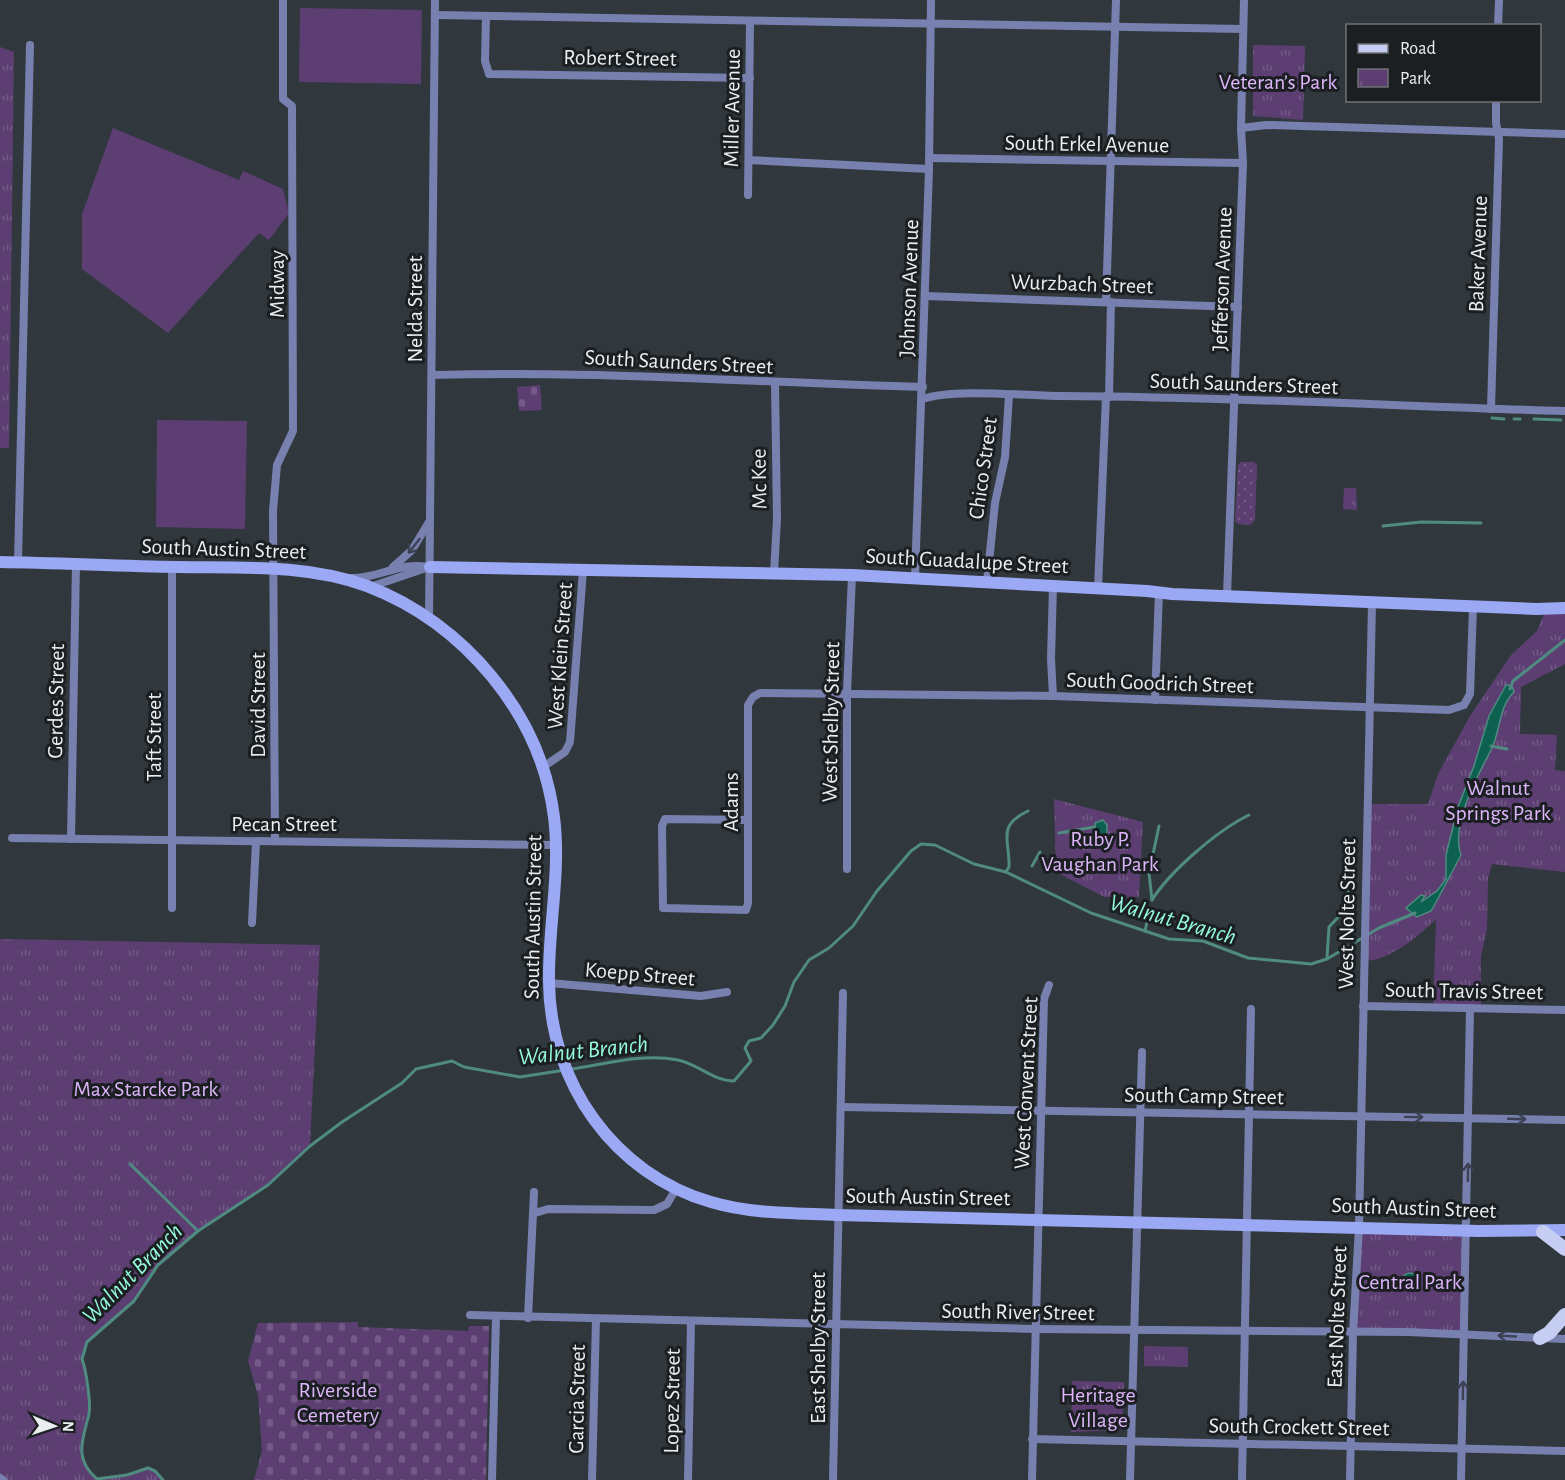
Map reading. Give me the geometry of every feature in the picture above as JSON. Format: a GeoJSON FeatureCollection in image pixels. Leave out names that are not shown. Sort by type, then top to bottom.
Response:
{"type":"FeatureCollection","features":[{"type":"Feature","properties":{"kind":"main road","name":"South Austin Street"},"geometry":{"type":"LineString","coordinates":[[0,562],[274,568],[345,579],[370,587],[429,619],[465,648],[499,684],[524,724],[543,767],[554,816],[556,845],[549,983],[553,1023],[565,1066],[598,1127],[617,1149],[640,1167],[676,1189],[737,1208],[837,1215],[1544,1232],[1565,1230]]}},
{"type":"Feature","properties":{"kind":"main road","name":"South Guadalupe Street"},"geometry":{"type":"LineString","coordinates":[[430,567],[852,575],[1227,596],[1473,607],[1565,608]]}},
{"type":"Feature","properties":{"kind":"main road"},"geometry":{"type":"LineString","coordinates":[[1544,1232],[1565,1249]]}},
{"type":"Feature","properties":{"kind":"main road"},"geometry":{"type":"LineString","coordinates":[[1540,1338],[1549,1333],[1565,1315]]}},
{"type":"Feature","properties":{"kind":"street","name":"Midway"},"geometry":{"type":"LineString","coordinates":[[274,568],[273,511],[277,465],[293,431],[292,106],[283,99],[283,0]]}},
{"type":"Feature","properties":{"kind":"street","name":"Nelda Street"},"geometry":{"type":"LineString","coordinates":[[429,619],[435,0]]}},
{"type":"Feature","properties":{"kind":"street","name":"Johnson Avenue"},"geometry":{"type":"LineString","coordinates":[[915,578],[923,387],[931,0]]}},
{"type":"Feature","properties":{"kind":"street"},"geometry":{"type":"LineString","coordinates":[[1098,588],[1107,397],[1116,0]]}},
{"type":"Feature","properties":{"kind":"street","name":"Jefferson Avenue"},"geometry":{"type":"LineString","coordinates":[[1227,596],[1243,163],[1241,128],[1244,0]]}},
{"type":"Feature","properties":{"kind":"street"},"geometry":{"type":"LineString","coordinates":[[1498,24],[1499,0]]}},
{"type":"Feature","properties":{"kind":"street"},"geometry":{"type":"LineString","coordinates":[[435,15],[1243,29]]}},
{"type":"Feature","properties":{"kind":"street","name":"Robert Street"},"geometry":{"type":"LineString","coordinates":[[486,16],[485,61],[489,74],[750,78]]}},
{"type":"Feature","properties":{"kind":"street","name":"Miller Avenue"},"geometry":{"type":"LineString","coordinates":[[748,195],[750,22]]}},
{"type":"Feature","properties":{"kind":"street"},"geometry":{"type":"LineString","coordinates":[[18,562],[30,45]]}},
{"type":"Feature","properties":{"kind":"street","name":"Baker Avenue"},"geometry":{"type":"LineString","coordinates":[[1491,409],[1496,102]]}},
{"type":"Feature","properties":{"kind":"street"},"geometry":{"type":"LineString","coordinates":[[1241,128],[1266,125],[1565,134]]}},
{"type":"Feature","properties":{"kind":"street","name":"South Erkel Avenue"},"geometry":{"type":"LineString","coordinates":[[929,158],[1243,163]]}},
{"type":"Feature","properties":{"kind":"street"},"geometry":{"type":"LineString","coordinates":[[749,160],[929,169]]}},
{"type":"Feature","properties":{"kind":"street","name":"Wurzbach Street"},"geometry":{"type":"LineString","coordinates":[[925,296],[1238,307]]}},
{"type":"Feature","properties":{"kind":"street","name":"South Saunders Street"},"geometry":{"type":"LineString","coordinates":[[432,375],[546,373],[775,384],[923,387]]}},
{"type":"Feature","properties":{"kind":"street","name":"Mc Kee"},"geometry":{"type":"LineString","coordinates":[[774,573],[777,519],[775,384]]}},
{"type":"Feature","properties":{"kind":"street","name":"South Saunders Street"},"geometry":{"type":"LineString","coordinates":[[922,399],[944,395],[1107,397],[1565,411]]}},
{"type":"Feature","properties":{"kind":"street","name":"Chico Street"},"geometry":{"type":"LineString","coordinates":[[987,582],[995,503],[1005,457],[1009,396]]}},
{"type":"Feature","properties":{"kind":"street"},"geometry":{"type":"LineString","coordinates":[[393,567],[412,550],[429,522]]}},
{"type":"Feature","properties":{"kind":"street","name":"Gerdes Street"},"geometry":{"type":"LineString","coordinates":[[71,839],[76,564]]}},
{"type":"Feature","properties":{"kind":"street","name":"Taft Street"},"geometry":{"type":"LineString","coordinates":[[172,567],[172,908]]}},
{"type":"Feature","properties":{"kind":"street"},"geometry":{"type":"LineString","coordinates":[[345,579],[361,578],[393,567],[430,567]]}},
{"type":"Feature","properties":{"kind":"street","name":"South Guadalupe Street"},"geometry":{"type":"LineString","coordinates":[[370,587],[430,567]]}},
{"type":"Feature","properties":{"kind":"street","name":"David Street"},"geometry":{"type":"LineString","coordinates":[[274,568],[275,841]]}},
{"type":"Feature","properties":{"kind":"street","name":"West Klein Street"},"geometry":{"type":"LineString","coordinates":[[543,767],[564,752],[570,742],[583,570]]}},
{"type":"Feature","properties":{"kind":"street","name":"West Shelby Street"},"geometry":{"type":"LineString","coordinates":[[847,869],[848,693],[852,575]]}},
{"type":"Feature","properties":{"kind":"street"},"geometry":{"type":"LineString","coordinates":[[1053,586],[1051,659],[1053,696]]}},
{"type":"Feature","properties":{"kind":"street"},"geometry":{"type":"LineString","coordinates":[[1155,700],[1159,592]]}},
{"type":"Feature","properties":{"kind":"street","name":"West Nolte Street"},"geometry":{"type":"LineString","coordinates":[[1359,1227],[1368,706],[1372,602]]}},
{"type":"Feature","properties":{"kind":"street","name":"South Goodrich Street"},"geometry":{"type":"LineString","coordinates":[[755,696],[766,691],[1053,696],[1449,710],[1464,705],[1468,700],[1471,685],[1473,607]]}},
{"type":"Feature","properties":{"kind":"street","name":"Adams"},"geometry":{"type":"LineString","coordinates":[[748,820],[665,819],[662,826],[663,908],[746,910],[748,820],[748,705],[755,696]]}},
{"type":"Feature","properties":{"kind":"street","name":"Pecan Street"},"geometry":{"type":"LineString","coordinates":[[12,838],[556,845]]}},
{"type":"Feature","properties":{"kind":"street"},"geometry":{"type":"LineString","coordinates":[[252,922],[256,842]]}},
{"type":"Feature","properties":{"kind":"street","name":"Koepp Street"},"geometry":{"type":"LineString","coordinates":[[549,983],[701,996],[727,992]]}},
{"type":"Feature","properties":{"kind":"street","name":"West Convent Street"},"geometry":{"type":"LineString","coordinates":[[1032,1480],[1040,1110],[1044,999],[1048,985]]}},
{"type":"Feature","properties":{"kind":"street"},"geometry":{"type":"LineString","coordinates":[[837,1215],[842,1107],[843,993]]}},
{"type":"Feature","properties":{"kind":"street","name":"South Travis Street"},"geometry":{"type":"LineString","coordinates":[[1363,1006],[1565,1011]]}},
{"type":"Feature","properties":{"kind":"street"},"geometry":{"type":"LineString","coordinates":[[1461,1480],[1470,1008]]}},
{"type":"Feature","properties":{"kind":"street"},"geometry":{"type":"LineString","coordinates":[[1242,1480],[1243,1332],[1251,1009]]}},
{"type":"Feature","properties":{"kind":"street"},"geometry":{"type":"LineString","coordinates":[[1130,1480],[1142,1052]]}},
{"type":"Feature","properties":{"kind":"street","name":"South Camp Street"},"geometry":{"type":"LineString","coordinates":[[842,1107],[1565,1120]]}},
{"type":"Feature","properties":{"kind":"street"},"geometry":{"type":"LineString","coordinates":[[535,1213],[548,1209],[654,1210],[666,1204],[676,1189]]}},
{"type":"Feature","properties":{"kind":"street"},"geometry":{"type":"LineString","coordinates":[[528,1318],[531,1226],[535,1213],[534,1192]]}},
{"type":"Feature","properties":{"kind":"street","name":"East Shelby Street"},"geometry":{"type":"LineString","coordinates":[[833,1480],[837,1215]]}},
{"type":"Feature","properties":{"kind":"street","name":"East Nolte Street"},"geometry":{"type":"LineString","coordinates":[[1350,1480],[1353,1333],[1359,1227]]}},
{"type":"Feature","properties":{"kind":"street","name":"South River Street"},"geometry":{"type":"LineString","coordinates":[[470,1315],[1035,1329],[1464,1334],[1565,1339]]}},
{"type":"Feature","properties":{"kind":"street"},"geometry":{"type":"LineString","coordinates":[[492,1480],[496,1317]]}},
{"type":"Feature","properties":{"kind":"street","name":"Garcia Street"},"geometry":{"type":"LineString","coordinates":[[592,1480],[596,1319]]}},
{"type":"Feature","properties":{"kind":"street","name":"Lopez Street"},"geometry":{"type":"LineString","coordinates":[[688,1480],[690,1322]]}},
{"type":"Feature","properties":{"kind":"street","name":"South Crockett Street"},"geometry":{"type":"LineString","coordinates":[[1032,1439],[1350,1444],[1565,1451]]}},
{"type":"Feature","properties":{"kind":"green space"},"geometry":{"type":"Polygon","coordinates":[[[300,8],[422,10],[421,84],[299,82],[300,8]]]}},
{"type":"Feature","properties":{"kind":"green space","name":"Veteran’s Park"},"geometry":{"type":"Polygon","coordinates":[[[1253,45],[1305,46],[1303,120],[1253,116],[1253,45]]]}},
{"type":"Feature","properties":{"kind":"green space"},"geometry":{"type":"Polygon","coordinates":[[[0,47],[14,52],[9,448],[0,448],[0,47]]]}},
{"type":"Feature","properties":{"kind":"green space"},"geometry":{"type":"Polygon","coordinates":[[[113,128],[239,180],[243,171],[283,189],[289,213],[269,240],[259,233],[168,333],[82,269],[82,214],[113,128]]]}},
{"type":"Feature","properties":{"kind":"green space"},"geometry":{"type":"Polygon","coordinates":[[[540,385],[542,410],[519,411],[517,387],[540,385]]]}},
{"type":"Feature","properties":{"kind":"green space"},"geometry":{"type":"Polygon","coordinates":[[[157,420],[247,421],[245,529],[156,527],[157,420]]]}},
{"type":"Feature","properties":{"kind":"green space"},"geometry":{"type":"Polygon","coordinates":[[[1241,462],[1254,462],[1257,466],[1255,520],[1250,525],[1238,524],[1235,521],[1238,465],[1241,462]]]}},
{"type":"Feature","properties":{"kind":"green space"},"geometry":{"type":"Polygon","coordinates":[[[1344,488],[1356,488],[1357,510],[1343,509],[1344,488]]]}},
{"type":"Feature","properties":{"kind":"green space","name":"Walnut Springs Park"},"geometry":{"type":"Polygon","coordinates":[[[1565,607],[1565,664],[1521,687],[1520,734],[1557,735],[1555,770],[1565,771],[1565,872],[1492,864],[1488,878],[1487,929],[1481,956],[1481,1009],[1433,1008],[1436,919],[1403,947],[1383,957],[1363,961],[1366,804],[1428,804],[1438,774],[1470,716],[1511,655],[1537,631],[1546,609],[1565,607]]]}},
{"type":"Feature","properties":{"kind":"green space","name":"Ruby P. Vaughan Park"},"geometry":{"type":"Polygon","coordinates":[[[1054,799],[1143,822],[1139,897],[1104,897],[1056,872],[1054,799]]]}},
{"type":"Feature","properties":{"kind":"green space","name":"Max Starcke Park"},"geometry":{"type":"Polygon","coordinates":[[[0,939],[320,945],[310,1146],[268,1185],[198,1231],[158,1265],[134,1301],[87,1342],[82,1359],[88,1386],[89,1409],[82,1448],[85,1464],[97,1479],[127,1475],[148,1468],[155,1471],[163,1480],[0,1480],[0,939]]]}},
{"type":"Feature","properties":{"kind":"green space","name":"Central Park"},"geometry":{"type":"Polygon","coordinates":[[[1359,1227],[1467,1230],[1464,1334],[1353,1333],[1359,1227]]]}},
{"type":"Feature","properties":{"kind":"green space","name":"Riverside Cemetery"},"geometry":{"type":"Polygon","coordinates":[[[358,1322],[358,1327],[468,1331],[469,1326],[489,1326],[486,1480],[254,1480],[262,1451],[258,1395],[248,1361],[258,1323],[358,1322]]]}},
{"type":"Feature","properties":{"kind":"green space","name":"Heritage Village"},"geometry":{"type":"Polygon","coordinates":[[[1144,1346],[1188,1347],[1188,1367],[1144,1366],[1144,1346]]]}},
{"type":"Feature","properties":{"kind":"green space","name":"Heritage Village"},"geometry":{"type":"Polygon","coordinates":[[[1072,1381],[1124,1382],[1122,1430],[1071,1432],[1072,1381]]]}},
{"type":"Feature","properties":{"kind":"shaded area"},"geometry":{"type":"Polygon","coordinates":[[[1506,685],[1512,686],[1514,692],[1505,704],[1495,741],[1462,815],[1459,829],[1461,855],[1431,911],[1417,917],[1406,908],[1421,895],[1425,896],[1421,902],[1437,891],[1446,879],[1446,855],[1458,807],[1474,766],[1489,716],[1506,685]]]}},
{"type":"Feature","properties":{"kind":"shaded area"},"geometry":{"type":"Polygon","coordinates":[[[1103,820],[1107,825],[1107,834],[1096,840],[1095,823],[1103,820]]]}},
{"type":"Feature","properties":{"kind":"shaded area"},"geometry":{"type":"Polygon","coordinates":[[[1410,1273],[1416,1275],[1418,1281],[1416,1287],[1410,1289],[1404,1287],[1402,1281],[1404,1275],[1410,1273]]]}},
{"type":"Feature","properties":{"kind":"waterway"},"geometry":{"type":"LineString","coordinates":[[1492,418],[1504,419]]}},
{"type":"Feature","properties":{"kind":"waterway"},"geometry":{"type":"LineString","coordinates":[[1514,419],[1520,419]]}},
{"type":"Feature","properties":{"kind":"waterway"},"geometry":{"type":"LineString","coordinates":[[1534,419],[1561,420]]}},
{"type":"Feature","properties":{"kind":"waterway"},"geometry":{"type":"LineString","coordinates":[[1383,526],[1421,522],[1481,523]]}},
{"type":"Feature","properties":{"kind":"waterway","name":"Walnut Branch"},"geometry":{"type":"LineString","coordinates":[[1510,689],[1513,681],[1565,640]]}},
{"type":"Feature","properties":{"kind":"waterway"},"geometry":{"type":"LineString","coordinates":[[1491,746],[1507,749]]}},
{"type":"Feature","properties":{"kind":"waterway"},"geometry":{"type":"LineString","coordinates":[[1006,872],[1009,867],[1008,828],[1012,822],[1028,811]]}},
{"type":"Feature","properties":{"kind":"waterway"},"geometry":{"type":"LineString","coordinates":[[1152,900],[1182,864],[1209,841],[1249,815]]}},
{"type":"Feature","properties":{"kind":"waterway"},"geometry":{"type":"LineString","coordinates":[[1152,900],[1149,873],[1159,826]]}},
{"type":"Feature","properties":{"kind":"waterway"},"geometry":{"type":"LineString","coordinates":[[1059,833],[1094,827]]}},
{"type":"Feature","properties":{"kind":"waterway","name":"Walnut Branch"},"geometry":{"type":"LineString","coordinates":[[572,1069],[625,1060],[665,1058],[685,1062],[719,1078],[734,1081],[751,1061],[745,1048],[749,1041],[761,1038],[773,1025],[785,1006],[794,982],[809,960],[829,948],[853,926],[877,891],[911,851],[921,844],[935,845],[974,864],[1006,872],[1091,913],[1169,939],[1203,941],[1248,958],[1311,964],[1327,959],[1379,928],[1415,913]]}},
{"type":"Feature","properties":{"kind":"waterway"},"geometry":{"type":"LineString","coordinates":[[1032,866],[1040,852]]}},
{"type":"Feature","properties":{"kind":"waterway"},"geometry":{"type":"LineString","coordinates":[[1327,958],[1329,927],[1344,911],[1350,883]]}},
{"type":"Feature","properties":{"kind":"waterway"},"geometry":{"type":"LineString","coordinates":[[1145,931],[1150,908]]}},
{"type":"Feature","properties":{"kind":"waterway","name":"Walnut Branch"},"geometry":{"type":"LineString","coordinates":[[163,1480],[155,1471],[148,1468],[127,1475],[97,1479],[85,1464],[82,1456],[89,1414],[88,1386],[82,1359],[87,1342],[134,1301],[158,1265],[198,1231],[268,1185],[310,1146],[402,1083],[416,1069],[452,1061],[464,1067],[520,1077],[565,1070]]}},
{"type":"Feature","properties":{"kind":"waterway"},"geometry":{"type":"LineString","coordinates":[[130,1164],[198,1231]]}}]}
